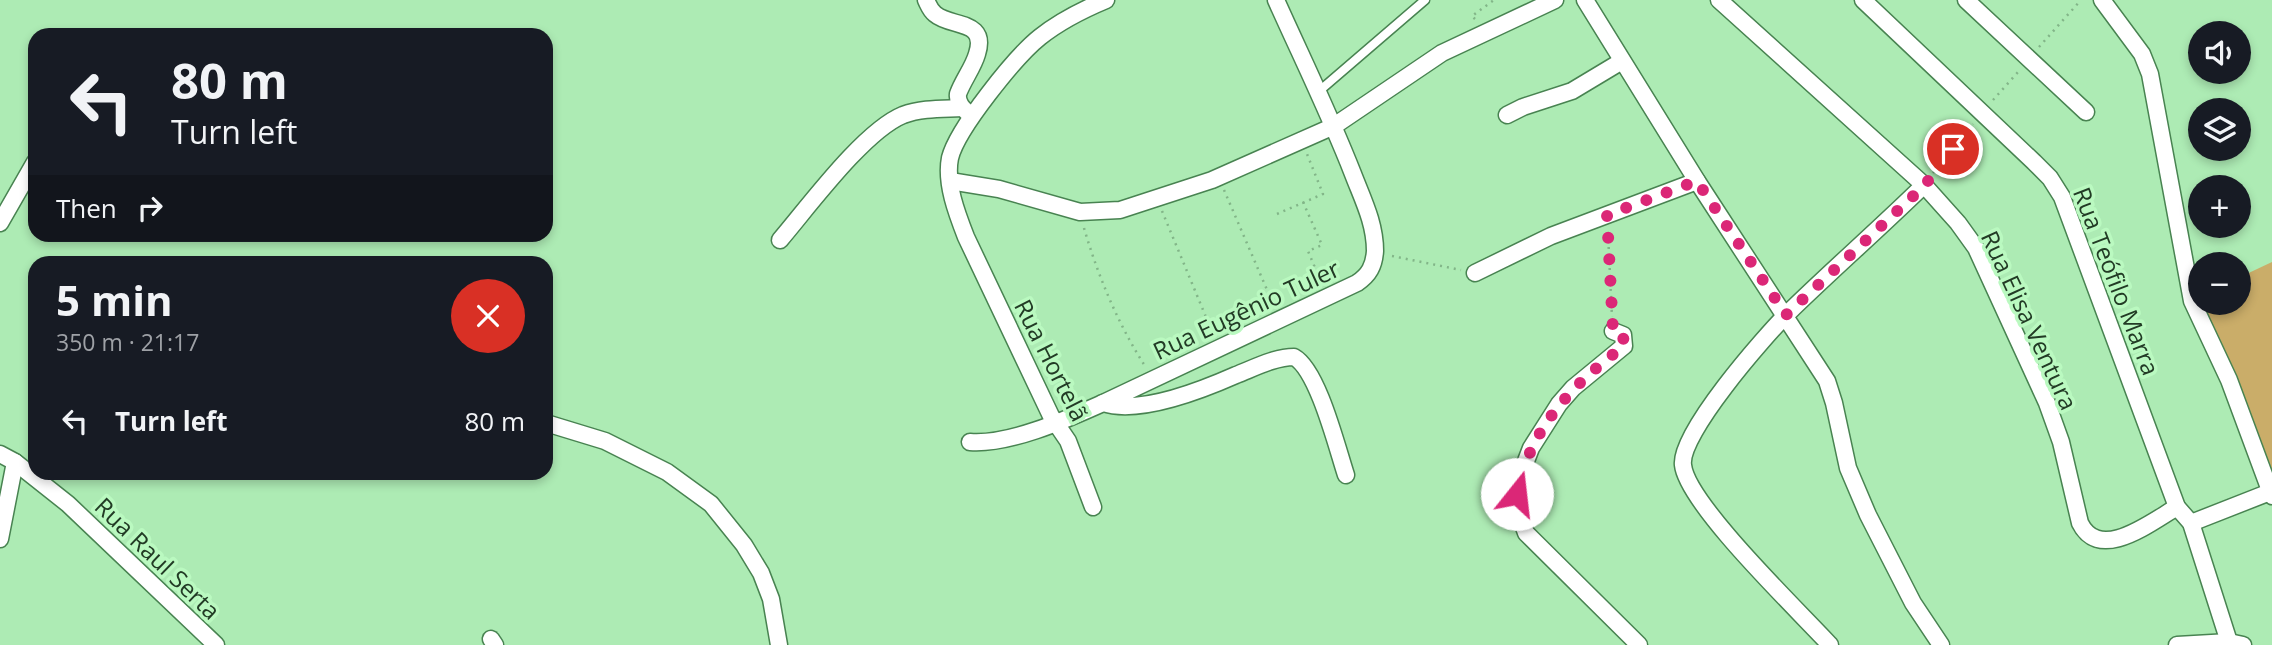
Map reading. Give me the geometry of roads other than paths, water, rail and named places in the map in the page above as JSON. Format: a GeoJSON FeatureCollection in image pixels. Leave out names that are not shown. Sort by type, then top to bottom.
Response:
{"type":"FeatureCollection","features":[{"type":"Feature","properties":{"kind":"street"},"geometry":{"type":"LineString","coordinates":[[926,0],[936,16],[972,29],[980,43],[957,99],[967,112]]}},
{"type":"Feature","properties":{"kind":"street"},"geometry":{"type":"LineString","coordinates":[[1106,0],[1061,21],[1037,39],[967,112],[950,164],[950,181],[999,189],[1080,212],[1121,210],[1218,178],[1302,141],[1334,125],[1442,53],[1555,0]]}},
{"type":"Feature","properties":{"kind":"street"},"geometry":{"type":"LineString","coordinates":[[1276,0],[1334,125]]}},
{"type":"Feature","properties":{"kind":"street"},"geometry":{"type":"LineString","coordinates":[[1585,0],[1697,181],[1827,381],[1848,468],[1868,515],[1913,603],[1941,645]]}},
{"type":"Feature","properties":{"kind":"street","name":"Rua Elisa Ventura"},"geometry":{"type":"LineString","coordinates":[[1719,0],[1924,186],[1958,223],[1976,248],[2047,403],[2061,442],[2080,523],[2086,533],[2106,541],[2130,534],[2177,507]]}},
{"type":"Feature","properties":{"kind":"street","name":"Rua Teófilo Marra"},"geometry":{"type":"LineString","coordinates":[[1863,0],[2050,178],[2062,197],[2177,507],[2191,523],[2236,644]]}},
{"type":"Feature","properties":{"kind":"street"},"geometry":{"type":"LineString","coordinates":[[1966,0],[2086,112]]}},
{"type":"Feature","properties":{"kind":"street"},"geometry":{"type":"LineString","coordinates":[[2102,0],[2141,54],[2150,74],[2192,300],[2230,380],[2271,494],[2191,523]]}},
{"type":"Feature","properties":{"kind":"street"},"geometry":{"type":"LineString","coordinates":[[1507,115],[1572,91],[1622,61]]}},
{"type":"Feature","properties":{"kind":"street"},"geometry":{"type":"LineString","coordinates":[[779,240],[855,152],[880,129],[901,116],[918,110],[967,112]]}},
{"type":"Feature","properties":{"kind":"street","name":"Rua Eugênio Tuler"},"geometry":{"type":"LineString","coordinates":[[970,442],[987,443],[1055,423],[1328,298],[1364,278],[1373,265],[1375,253],[1370,216],[1334,125]]}},
{"type":"Feature","properties":{"kind":"street"},"geometry":{"type":"LineString","coordinates":[[0,223],[28,174]]}},
{"type":"Feature","properties":{"kind":"street","name":"Rua Hortelã"},"geometry":{"type":"LineString","coordinates":[[950,181],[958,217],[966,237],[1055,423],[1068,441],[1093,507]]}},
{"type":"Feature","properties":{"kind":"street"},"geometry":{"type":"LineString","coordinates":[[1475,273],[1550,236],[1697,181]]}},
{"type":"Feature","properties":{"kind":"street"},"geometry":{"type":"LineString","coordinates":[[1830,645],[1726,533],[1695,493],[1683,465],[1688,440],[1706,412],[1786,315],[1924,186]]}},
{"type":"Feature","properties":{"kind":"street"},"geometry":{"type":"LineString","coordinates":[[1613,331],[1623,335],[1624,346],[1573,388],[1559,404],[1531,448],[1521,474],[1517,507],[1527,533],[1639,645]]}},
{"type":"Feature","properties":{"kind":"street","name":"Rua Eugênio Tuler"},"geometry":{"type":"LineString","coordinates":[[1103,403],[1121,407],[1180,395],[1212,386],[1258,366],[1294,357],[1303,363],[1312,379],[1325,409],[1346,475]]}},
{"type":"Feature","properties":{"kind":"street"},"geometry":{"type":"LineString","coordinates":[[553,425],[606,441],[667,472],[711,505],[744,545],[761,573],[771,599],[779,645]]}},
{"type":"Feature","properties":{"kind":"street","name":"Rua Raul Serta"},"geometry":{"type":"LineString","coordinates":[[0,454],[28,472]]}},
{"type":"Feature","properties":{"kind":"street"},"geometry":{"type":"LineString","coordinates":[[0,539],[15,462]]}},
{"type":"Feature","properties":{"kind":"street","name":"Rua Raul Serta"},"geometry":{"type":"LineString","coordinates":[[38,480],[68,503],[216,645]]}},
{"type":"Feature","properties":{"kind":"street"},"geometry":{"type":"LineString","coordinates":[[2177,645],[2236,644]]}},
{"type":"Feature","properties":{"kind":"lane"},"geometry":{"type":"LineString","coordinates":[[1318,92],[1425,0]]}}]}
